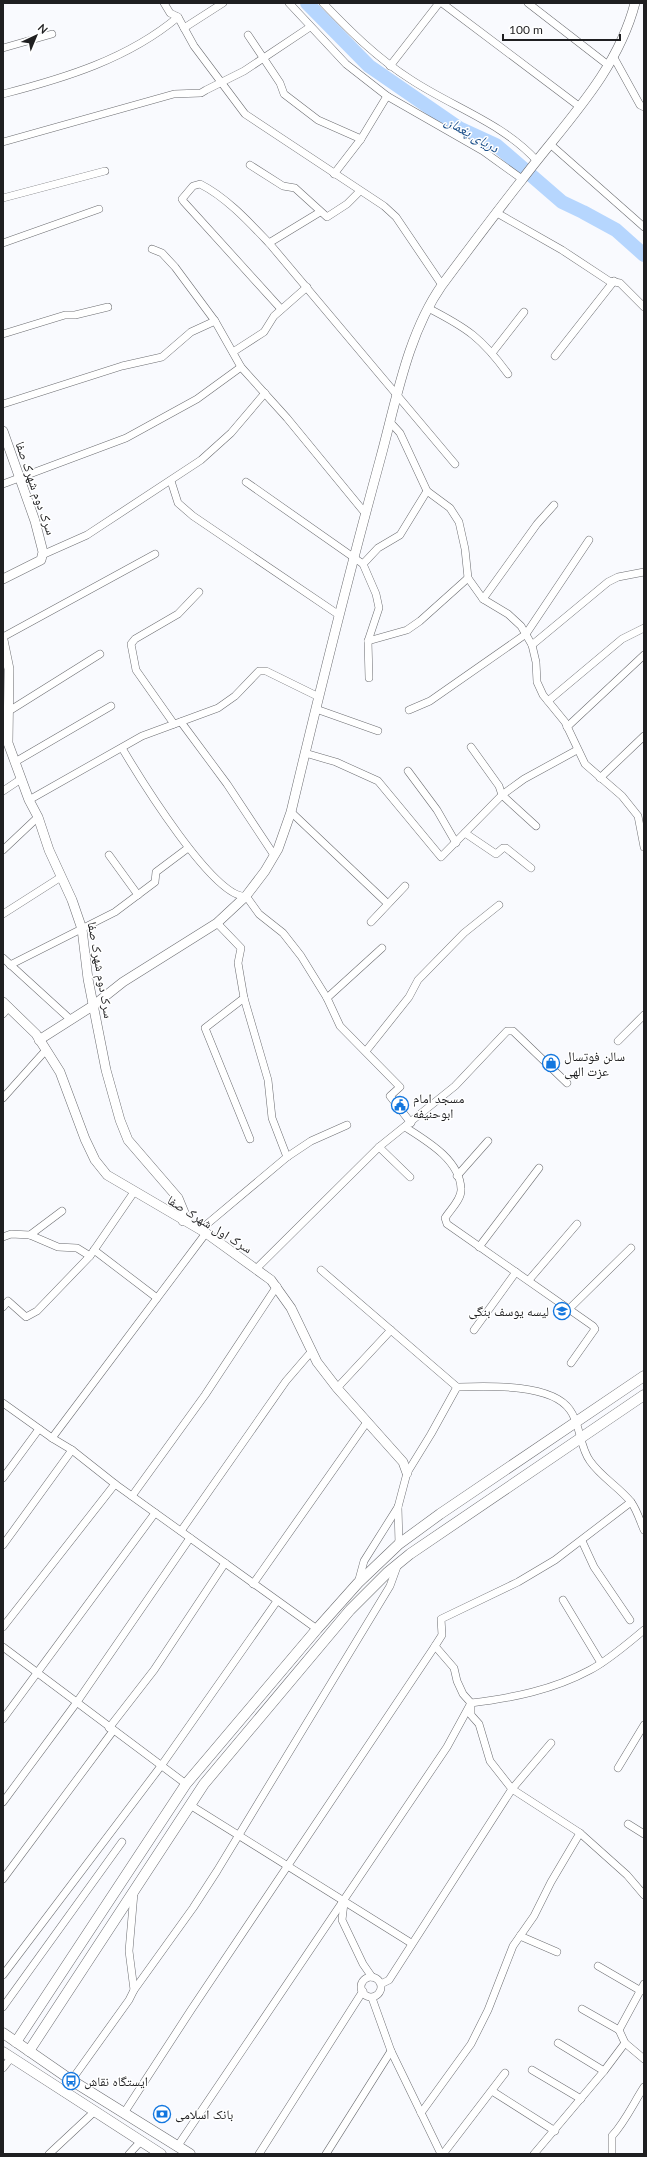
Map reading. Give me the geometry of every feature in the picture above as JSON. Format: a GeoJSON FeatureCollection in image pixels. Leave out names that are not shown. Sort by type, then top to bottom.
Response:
{"type":"FeatureCollection","features":[{"type":"Feature","properties":{"kind":"main road"},"geometry":{"type":"LineString","coordinates":[[16,2042],[186,1784],[317,1629],[358,1583],[399,1544],[576,1421],[644,1376]]}},
{"type":"Feature","properties":{"kind":"main road"},"geometry":{"type":"LineString","coordinates":[[29,2051],[134,1888],[190,1805],[226,1757],[350,1610],[398,1564],[644,1395]]}},
{"type":"Feature","properties":{"kind":"main road"},"geometry":{"type":"LineString","coordinates":[[380,1561],[388,1572]]}},
{"type":"Feature","properties":{"kind":"main road"},"geometry":{"type":"LineString","coordinates":[[3,2034],[71,2080],[190,2154]]}},
{"type":"Feature","properties":{"kind":"main road"},"geometry":{"type":"LineString","coordinates":[[7,2055],[161,2154]]}},
{"type":"Feature","properties":{"kind":"street"},"geometry":{"type":"LineString","coordinates":[[164,3],[170,13],[178,17],[194,46],[245,114],[384,206],[396,217],[442,285]]}},
{"type":"Feature","properties":{"kind":"street"},"geometry":{"type":"LineString","coordinates":[[184,28],[223,3]]}},
{"type":"Feature","properties":{"kind":"street"},"geometry":{"type":"LineString","coordinates":[[289,3],[346,64],[387,96],[483,151],[523,178]]}},
{"type":"Feature","properties":{"kind":"street"},"geometry":{"type":"LineString","coordinates":[[323,3],[369,48],[390,66],[411,80],[514,138],[535,163]]}},
{"type":"Feature","properties":{"kind":"street"},"geometry":{"type":"LineString","coordinates":[[390,66],[439,3]]}},
{"type":"Feature","properties":{"kind":"street"},"geometry":{"type":"LineString","coordinates":[[442,3],[580,107]]}},
{"type":"Feature","properties":{"kind":"street"},"geometry":{"type":"LineString","coordinates":[[528,3],[608,65]]}},
{"type":"Feature","properties":{"kind":"street"},"geometry":{"type":"LineString","coordinates":[[39,1040],[94,1005],[123,982],[217,923],[246,896],[274,855],[291,812],[353,557],[412,340],[428,308],[442,285],[523,178],[580,107],[608,65],[635,3]]}},
{"type":"Feature","properties":{"kind":"street"},"geometry":{"type":"LineString","coordinates":[[3,94],[69,76],[94,66],[157,34],[178,17]]}},
{"type":"Feature","properties":{"kind":"street"},"geometry":{"type":"LineString","coordinates":[[3,142],[174,94],[201,93],[244,71],[310,27]]}},
{"type":"Feature","properties":{"kind":"street"},"geometry":{"type":"LineString","coordinates":[[3,48],[52,34]]}},
{"type":"Feature","properties":{"kind":"street"},"geometry":{"type":"LineString","coordinates":[[248,35],[280,83],[284,94],[318,120],[361,139]]}},
{"type":"Feature","properties":{"kind":"street"},"geometry":{"type":"LineString","coordinates":[[613,56],[640,105],[644,108]]}},
{"type":"Feature","properties":{"kind":"street"},"geometry":{"type":"LineString","coordinates":[[334,174],[361,139],[387,96]]}},
{"type":"Feature","properties":{"kind":"street"},"geometry":{"type":"LineString","coordinates":[[550,144],[644,227]]}},
{"type":"Feature","properties":{"kind":"street"},"geometry":{"type":"LineString","coordinates":[[250,166],[283,186],[295,188],[326,217],[347,204],[360,191]]}},
{"type":"Feature","properties":{"kind":"street"},"geometry":{"type":"LineString","coordinates":[[3,198],[105,171]]}},
{"type":"Feature","properties":{"kind":"street"},"geometry":{"type":"LineString","coordinates":[[281,309],[182,198],[193,186],[200,184],[209,188],[252,225],[269,243],[397,397],[455,464]]}},
{"type":"Feature","properties":{"kind":"street"},"geometry":{"type":"LineString","coordinates":[[3,243],[99,209]]}},
{"type":"Feature","properties":{"kind":"street"},"geometry":{"type":"LineString","coordinates":[[269,243],[320,212]]}},
{"type":"Feature","properties":{"kind":"street"},"geometry":{"type":"LineString","coordinates":[[497,213],[562,250],[609,281],[620,282],[644,307]]}},
{"type":"Feature","properties":{"kind":"street"},"geometry":{"type":"LineString","coordinates":[[152,248],[162,253],[175,267],[215,321],[234,352],[241,367],[265,393],[365,513]]}},
{"type":"Feature","properties":{"kind":"street"},"geometry":{"type":"LineString","coordinates":[[555,356],[614,281]]}},
{"type":"Feature","properties":{"kind":"street"},"geometry":{"type":"LineString","coordinates":[[234,352],[264,332],[274,316],[307,287]]}},
{"type":"Feature","properties":{"kind":"street"},"geometry":{"type":"LineString","coordinates":[[3,334],[65,315],[75,315],[108,307]]}},
{"type":"Feature","properties":{"kind":"street"},"geometry":{"type":"LineString","coordinates":[[428,308],[470,331],[492,352],[508,374]]}},
{"type":"Feature","properties":{"kind":"street"},"geometry":{"type":"LineString","coordinates":[[492,352],[524,312]]}},
{"type":"Feature","properties":{"kind":"street"},"geometry":{"type":"LineString","coordinates":[[3,404],[122,366],[162,357],[191,332],[215,321]]}},
{"type":"Feature","properties":{"kind":"street"},"geometry":{"type":"LineString","coordinates":[[3,484],[126,438],[197,399],[241,367]]}},
{"type":"Feature","properties":{"kind":"street"},"geometry":{"type":"LineString","coordinates":[[42,555],[87,535],[171,481],[216,448],[265,393]]}},
{"type":"Feature","properties":{"kind":"street"},"geometry":{"type":"LineString","coordinates":[[390,422],[400,433],[427,491],[450,508],[459,522],[465,549],[468,578],[483,599],[508,614],[521,626],[532,645],[536,662],[537,682],[548,701],[567,727],[585,764],[622,796],[638,816],[644,846]]}},
{"type":"Feature","properties":{"kind":"street","name":"سرک دوم شهرک صفا"},"geometry":{"type":"LineString","coordinates":[[3,431],[35,521],[43,552],[41,560],[3,579]]}},
{"type":"Feature","properties":{"kind":"street"},"geometry":{"type":"LineString","coordinates":[[171,481],[178,503],[193,516],[339,615]]}},
{"type":"Feature","properties":{"kind":"street"},"geometry":{"type":"LineString","coordinates":[[246,482],[363,564],[376,594],[379,608],[368,641],[370,678]]}},
{"type":"Feature","properties":{"kind":"street"},"geometry":{"type":"LineString","coordinates":[[363,564],[378,548],[400,535],[427,491]]}},
{"type":"Feature","properties":{"kind":"street"},"geometry":{"type":"LineString","coordinates":[[483,599],[537,524],[554,505]]}},
{"type":"Feature","properties":{"kind":"street"},"geometry":{"type":"LineString","coordinates":[[409,710],[430,701],[526,634],[589,540]]}},
{"type":"Feature","properties":{"kind":"street"},"geometry":{"type":"LineString","coordinates":[[3,637],[154,554]]}},
{"type":"Feature","properties":{"kind":"street"},"geometry":{"type":"LineString","coordinates":[[532,645],[608,582],[618,577],[644,572]]}},
{"type":"Feature","properties":{"kind":"street"},"geometry":{"type":"LineString","coordinates":[[368,641],[407,630],[420,621],[468,578]]}},
{"type":"Feature","properties":{"kind":"street"},"geometry":{"type":"LineString","coordinates":[[199,592],[178,614],[139,636],[131,644],[136,670],[226,784],[274,855]]}},
{"type":"Feature","properties":{"kind":"street"},"geometry":{"type":"LineString","coordinates":[[548,701],[622,639],[644,628]]}},
{"type":"Feature","properties":{"kind":"street","name":"سرک دوم شهرک صفا"},"geometry":{"type":"LineString","coordinates":[[3,640],[8,669],[6,695],[9,711],[6,745],[15,762],[29,800],[38,816],[49,850],[82,928],[88,978],[106,1070],[120,1120],[128,1140],[178,1198],[185,1215],[184,1221]]}},
{"type":"Feature","properties":{"kind":"street"},"geometry":{"type":"LineString","coordinates":[[9,711],[100,654]]}},
{"type":"Feature","properties":{"kind":"street"},"geometry":{"type":"LineString","coordinates":[[567,727],[644,655]]}},
{"type":"Feature","properties":{"kind":"street"},"geometry":{"type":"LineString","coordinates":[[29,800],[142,736],[218,708],[235,696],[259,671],[266,671],[319,697]]}},
{"type":"Feature","properties":{"kind":"street"},"geometry":{"type":"LineString","coordinates":[[15,762],[111,706]]}},
{"type":"Feature","properties":{"kind":"street"},"geometry":{"type":"LineString","coordinates":[[316,709],[378,731]]}},
{"type":"Feature","properties":{"kind":"street"},"geometry":{"type":"LineString","coordinates":[[600,778],[644,736]]}},
{"type":"Feature","properties":{"kind":"street"},"geometry":{"type":"LineString","coordinates":[[471,747],[498,786],[502,795],[536,826]]}},
{"type":"Feature","properties":{"kind":"street"},"geometry":{"type":"LineString","coordinates":[[122,748],[164,816],[188,848],[234,895],[246,896],[259,914],[283,934],[327,998],[340,1026],[400,1087],[390,1096],[408,1125],[448,1160],[457,1176],[461,1190],[458,1200],[445,1218],[447,1224],[593,1326],[595,1330],[571,1363]]}},
{"type":"Feature","properties":{"kind":"street"},"geometry":{"type":"LineString","coordinates":[[305,753],[336,762],[378,781],[440,856],[442,856],[502,795],[524,779],[577,750]]}},
{"type":"Feature","properties":{"kind":"street"},"geometry":{"type":"LineString","coordinates":[[408,771],[437,810],[456,843]]}},
{"type":"Feature","properties":{"kind":"street"},"geometry":{"type":"LineString","coordinates":[[3,791],[21,779]]}},
{"type":"Feature","properties":{"kind":"street"},"geometry":{"type":"LineString","coordinates":[[291,812],[387,903]]}},
{"type":"Feature","properties":{"kind":"street"},"geometry":{"type":"LineString","coordinates":[[3,850],[38,816]]}},
{"type":"Feature","properties":{"kind":"street"},"geometry":{"type":"LineString","coordinates":[[465,833],[496,854],[503,848],[506,848],[531,868]]}},
{"type":"Feature","properties":{"kind":"street"},"geometry":{"type":"LineString","coordinates":[[10,965],[115,912],[155,882],[156,872],[188,848]]}},
{"type":"Feature","properties":{"kind":"street"},"geometry":{"type":"LineString","coordinates":[[108,855],[138,896]]}},
{"type":"Feature","properties":{"kind":"street"},"geometry":{"type":"LineString","coordinates":[[3,914],[61,876]]}},
{"type":"Feature","properties":{"kind":"street"},"geometry":{"type":"LineString","coordinates":[[371,922],[387,903],[405,886]]}},
{"type":"Feature","properties":{"kind":"street"},"geometry":{"type":"LineString","coordinates":[[366,1051],[409,997],[418,980],[464,933],[499,905]]}},
{"type":"Feature","properties":{"kind":"street"},"geometry":{"type":"LineString","coordinates":[[217,923],[241,948],[238,963],[244,998],[268,1080],[272,1118],[286,1157]]}},
{"type":"Feature","properties":{"kind":"street"},"geometry":{"type":"LineString","coordinates":[[327,998],[382,948]]}},
{"type":"Feature","properties":{"kind":"street"},"geometry":{"type":"LineString","coordinates":[[3,958],[71,1020]]}},
{"type":"Feature","properties":{"kind":"street"},"geometry":{"type":"LineString","coordinates":[[244,998],[205,1028],[250,1138]]}},
{"type":"Feature","properties":{"kind":"street","name":"سرک اول شهرک صفا"},"geometry":{"type":"LineString","coordinates":[[5,1007],[39,1040],[60,1072],[78,1121],[95,1160],[107,1175],[203,1232],[256,1269],[276,1286],[291,1308],[311,1352],[337,1388],[403,1462],[406,1473]]}},
{"type":"Feature","properties":{"kind":"street"},"geometry":{"type":"LineString","coordinates":[[618,1041],[643,1018]]}},
{"type":"Feature","properties":{"kind":"street"},"geometry":{"type":"LineString","coordinates":[[256,1269],[378,1147],[408,1125],[455,1086],[507,1031],[513,1031],[567,1083]]}},
{"type":"Feature","properties":{"kind":"street"},"geometry":{"type":"LineString","coordinates":[[3,1098],[46,1050]]}},
{"type":"Feature","properties":{"kind":"street"},"geometry":{"type":"LineString","coordinates":[[52,1438],[157,1298],[203,1232],[286,1157],[311,1141],[347,1125]]}},
{"type":"Feature","properties":{"kind":"street"},"geometry":{"type":"LineString","coordinates":[[457,1176],[488,1141]]}},
{"type":"Feature","properties":{"kind":"street"},"geometry":{"type":"LineString","coordinates":[[378,1147],[410,1177]]}},
{"type":"Feature","properties":{"kind":"street"},"geometry":{"type":"LineString","coordinates":[[479,1247],[539,1168]]}},
{"type":"Feature","properties":{"kind":"street"},"geometry":{"type":"LineString","coordinates":[[3,1307],[8,1301],[26,1317],[37,1311],[92,1253],[134,1192]]}},
{"type":"Feature","properties":{"kind":"street"},"geometry":{"type":"LineString","coordinates":[[30,1235],[62,1211]]}},
{"type":"Feature","properties":{"kind":"street"},"geometry":{"type":"LineString","coordinates":[[529,1280],[577,1224]]}},
{"type":"Feature","properties":{"kind":"street"},"geometry":{"type":"LineString","coordinates":[[3,1237],[12,1234],[30,1235],[58,1247],[77,1248],[92,1253],[157,1298]]}},
{"type":"Feature","properties":{"kind":"street"},"geometry":{"type":"LineString","coordinates":[[569,1309],[631,1248]]}},
{"type":"Feature","properties":{"kind":"street"},"geometry":{"type":"LineString","coordinates":[[321,1270],[457,1387],[494,1386],[532,1390],[557,1398],[570,1408],[576,1421],[580,1438],[590,1461],[631,1502],[644,1530]]}},
{"type":"Feature","properties":{"kind":"street"},"geometry":{"type":"LineString","coordinates":[[474,1330],[516,1272]]}},
{"type":"Feature","properties":{"kind":"street"},"geometry":{"type":"LineString","coordinates":[[132,1496],[205,1395],[276,1286]]}},
{"type":"Feature","properties":{"kind":"street"},"geometry":{"type":"LineString","coordinates":[[337,1388],[391,1330]]}},
{"type":"Feature","properties":{"kind":"street"},"geometry":{"type":"LineString","coordinates":[[181,1531],[286,1381],[311,1352]]}},
{"type":"Feature","properties":{"kind":"street"},"geometry":{"type":"LineString","coordinates":[[399,1544],[398,1507],[406,1473],[428,1441],[457,1387]]}},
{"type":"Feature","properties":{"kind":"street"},"geometry":{"type":"LineString","coordinates":[[3,1403],[52,1438],[72,1450],[115,1484],[317,1629]]}},
{"type":"Feature","properties":{"kind":"street"},"geometry":{"type":"LineString","coordinates":[[253,1584],[367,1422]]}},
{"type":"Feature","properties":{"kind":"street"},"geometry":{"type":"LineString","coordinates":[[3,1478],[40,1429]]}},
{"type":"Feature","properties":{"kind":"street"},"geometry":{"type":"LineString","coordinates":[[3,1545],[72,1450]]}},
{"type":"Feature","properties":{"kind":"street"},"geometry":{"type":"LineString","coordinates":[[3,1627],[115,1484]]}},
{"type":"Feature","properties":{"kind":"street"},"geometry":{"type":"LineString","coordinates":[[124,2113],[191,2010],[435,1646],[442,1635],[441,1619],[518,1582],[582,1541],[631,1502]]}},
{"type":"Feature","properties":{"kind":"street"},"geometry":{"type":"LineString","coordinates":[[358,1583],[364,1561],[398,1507]]}},
{"type":"Feature","properties":{"kind":"street"},"geometry":{"type":"LineString","coordinates":[[3,1720],[155,1513]]}},
{"type":"Feature","properties":{"kind":"street"},"geometry":{"type":"LineString","coordinates":[[3,1802],[77,1702],[190,1538]]}},
{"type":"Feature","properties":{"kind":"street"},"geometry":{"type":"LineString","coordinates":[[582,1541],[594,1567],[630,1620]]}},
{"type":"Feature","properties":{"kind":"street"},"geometry":{"type":"LineString","coordinates":[[3,1879],[154,1670],[225,1563]]}},
{"type":"Feature","properties":{"kind":"street"},"geometry":{"type":"LineString","coordinates":[[63,2092],[193,1908],[239,1836],[390,1586],[398,1564]]}},
{"type":"Feature","properties":{"kind":"street"},"geometry":{"type":"LineString","coordinates":[[563,1600],[601,1663]]}},
{"type":"Feature","properties":{"kind":"street"},"geometry":{"type":"LineString","coordinates":[[3,1975],[161,1766],[277,1601]]}},
{"type":"Feature","properties":{"kind":"street"},"geometry":{"type":"LineString","coordinates":[[471,1703],[510,1698],[564,1682],[601,1663],[644,1630]]}},
{"type":"Feature","properties":{"kind":"street"},"geometry":{"type":"LineString","coordinates":[[435,1646],[454,1668],[456,1682],[463,1694],[471,1703],[471,1715],[479,1724],[490,1761],[512,1789],[580,1834],[627,1875],[644,1895]]}},
{"type":"Feature","properties":{"kind":"street"},"geometry":{"type":"LineString","coordinates":[[3,1647],[77,1702],[111,1730],[186,1784]]}},
{"type":"Feature","properties":{"kind":"street"},"geometry":{"type":"LineString","coordinates":[[177,2147],[447,1747],[471,1703]]}},
{"type":"Feature","properties":{"kind":"street"},"geometry":{"type":"LineString","coordinates":[[618,1768],[644,1725]]}},
{"type":"Feature","properties":{"kind":"street"},"geometry":{"type":"LineString","coordinates":[[381,1984],[389,1980],[512,1789],[551,1743]]}},
{"type":"Feature","properties":{"kind":"street"},"geometry":{"type":"LineString","coordinates":[[190,1805],[412,1943]]}},
{"type":"Feature","properties":{"kind":"street"},"geometry":{"type":"LineString","coordinates":[[628,1824],[644,1834]]}},
{"type":"Feature","properties":{"kind":"street"},"geometry":{"type":"LineString","coordinates":[[421,2113],[471,2044],[488,2010],[513,1946],[534,1916],[551,1882],[580,1834]]}},
{"type":"Feature","properties":{"kind":"street"},"geometry":{"type":"LineString","coordinates":[[3,2007],[122,1842]]}},
{"type":"Feature","properties":{"kind":"street"},"geometry":{"type":"LineString","coordinates":[[134,1888],[129,1951],[134,1990]]}},
{"type":"Feature","properties":{"kind":"street"},"geometry":{"type":"LineString","coordinates":[[344,1901],[342,1920],[363,1964],[372,1977],[381,1984]]}},
{"type":"Feature","properties":{"kind":"street"},"geometry":{"type":"LineString","coordinates":[[520,1936],[557,1952]]}},
{"type":"Feature","properties":{"kind":"street"},"geometry":{"type":"LineString","coordinates":[[598,1966],[642,1988],[623,2020],[619,2030]]}},
{"type":"Feature","properties":{"kind":"street"},"geometry":{"type":"LineString","coordinates":[[259,2154],[363,1992],[363,1982],[372,1977]]}},
{"type":"Feature","properties":{"kind":"street"},"geometry":{"type":"LineString","coordinates":[[372,1998],[380,1990],[381,1984]]}},
{"type":"Feature","properties":{"kind":"street"},"geometry":{"type":"LineString","coordinates":[[363,1992],[372,1998],[391,2051],[442,2154],[505,2073]]}},
{"type":"Feature","properties":{"kind":"street"},"geometry":{"type":"LineString","coordinates":[[582,2009],[619,2030],[625,2043],[644,2059]]}},
{"type":"Feature","properties":{"kind":"street"},"geometry":{"type":"LineString","coordinates":[[558,2043],[604,2071]]}},
{"type":"Feature","properties":{"kind":"street"},"geometry":{"type":"LineString","coordinates":[[534,2154],[555,2131],[625,2043]]}},
{"type":"Feature","properties":{"kind":"street"},"geometry":{"type":"LineString","coordinates":[[326,2154],[391,2051]]}},
{"type":"Feature","properties":{"kind":"street"},"geometry":{"type":"LineString","coordinates":[[3,2068],[7,2055]]}},
{"type":"Feature","properties":{"kind":"street"},"geometry":{"type":"LineString","coordinates":[[532,2070],[581,2099]]}},
{"type":"Feature","properties":{"kind":"street"},"geometry":{"type":"LineString","coordinates":[[612,2154],[612,2136],[623,2124],[627,2114],[644,2087]]}},
{"type":"Feature","properties":{"kind":"street"},"geometry":{"type":"LineString","coordinates":[[492,2091],[555,2131]]}},
{"type":"Feature","properties":{"kind":"street"},"geometry":{"type":"LineString","coordinates":[[49,2154],[94,2112]]}},
{"type":"Feature","properties":{"kind":"street"},"geometry":{"type":"LineString","coordinates":[[129,2154],[141,2141]]}},
{"type":"Feature","properties":{"kind":"waterway","name":"دریای پغمان"},"geometry":{"type":"LineString","coordinates":[[307,3],[369,66],[459,128],[496,145],[562,202],[616,230],[644,255]]}},
{"type":"Feature","properties":{"kind":"place","name":"سالن فوتسال عزت الهی"},"geometry":{"type":"Point","coordinates":[551,1063]}},
{"type":"Feature","properties":{"kind":"place","name":"مسجد امام ابوحنیفه"},"geometry":{"type":"Point","coordinates":[400,1105]}},
{"type":"Feature","properties":{"kind":"place","name":"لیسه یوسف بنگی"},"geometry":{"type":"Point","coordinates":[562,1311]}},
{"type":"Feature","properties":{"kind":"place","name":"ایستگاه نقاش"},"geometry":{"type":"Point","coordinates":[71,2081]}},
{"type":"Feature","properties":{"kind":"place","name":"بانک اسلامی"},"geometry":{"type":"Point","coordinates":[162,2114]}}]}
